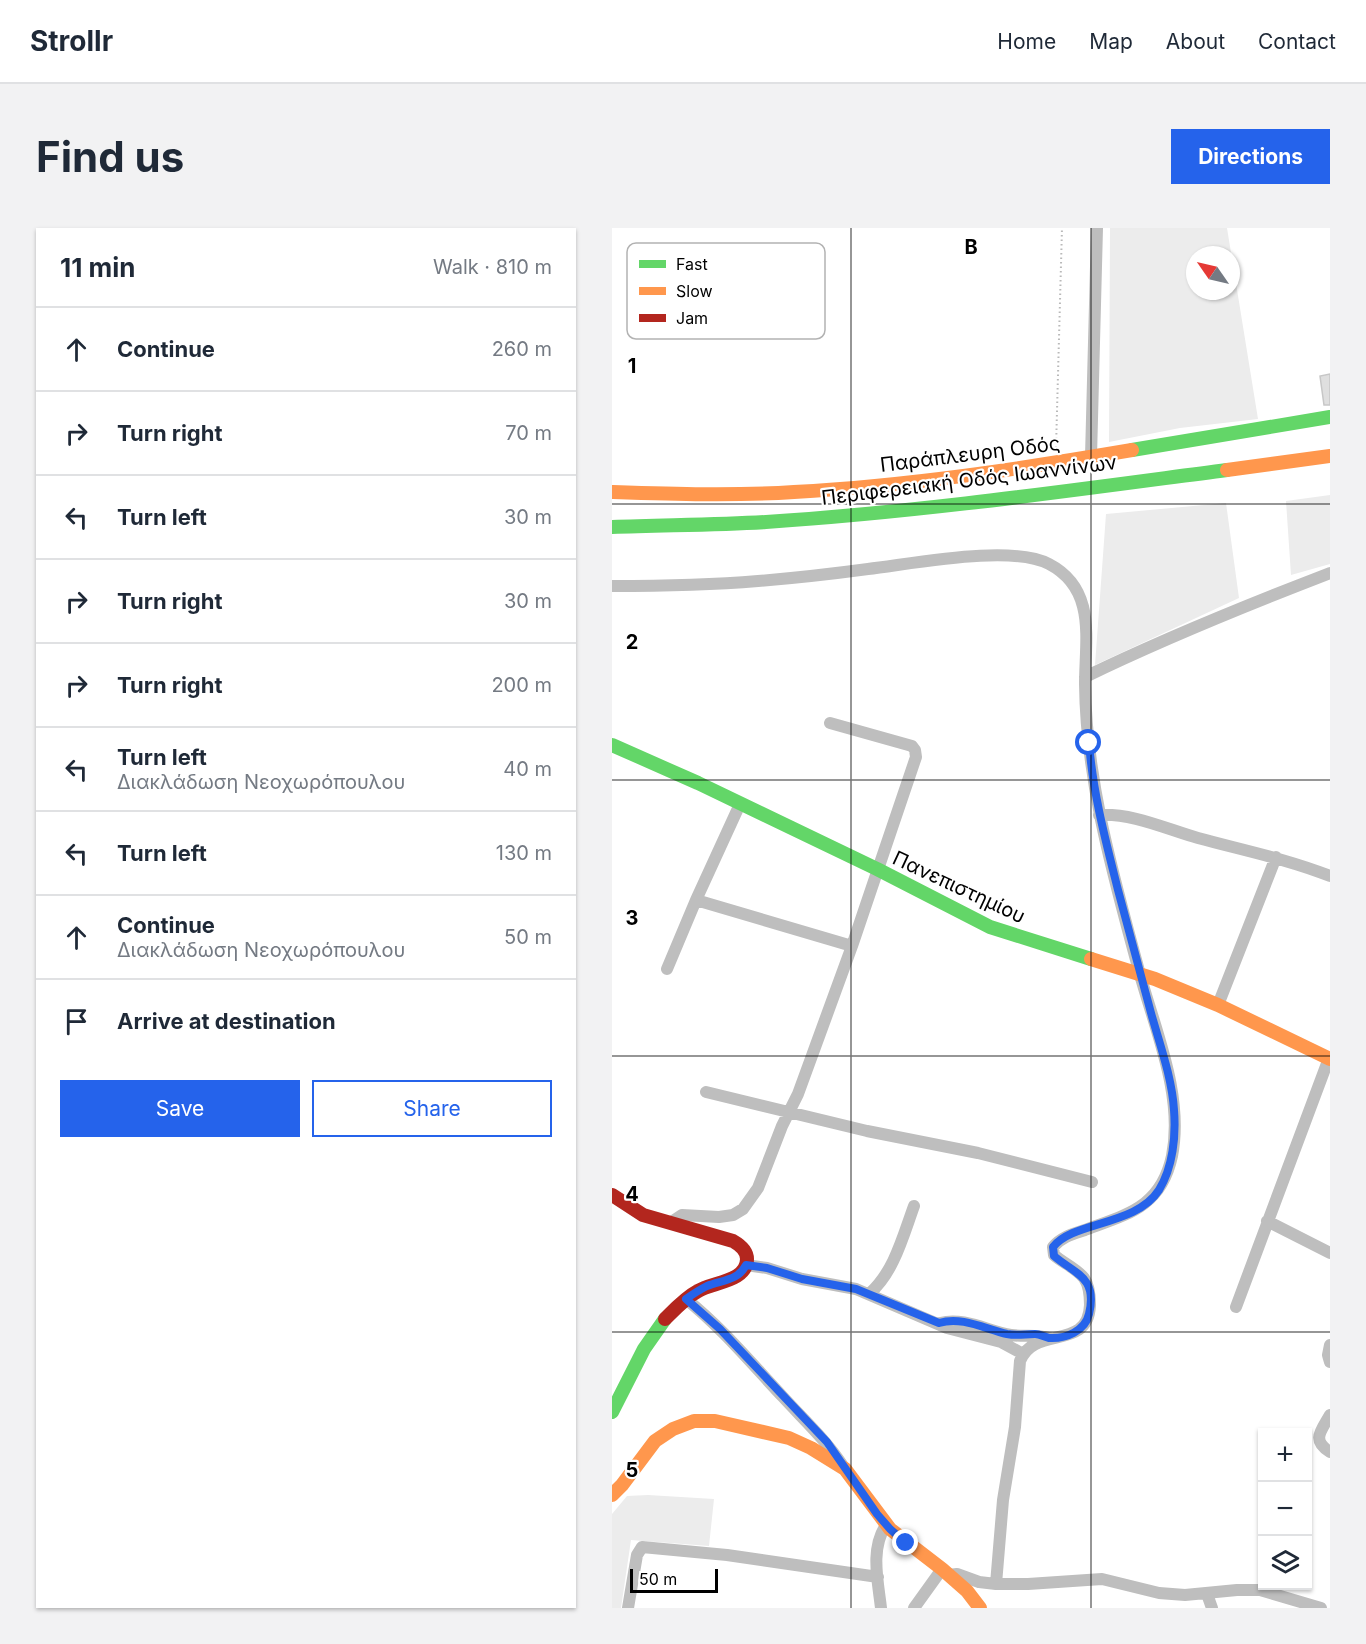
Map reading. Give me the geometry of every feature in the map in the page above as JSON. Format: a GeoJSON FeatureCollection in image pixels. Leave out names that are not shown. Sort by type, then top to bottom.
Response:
{"type":"FeatureCollection","features":[{"type":"Feature","properties":{"kind":"main road","name":"Παράπλευρη Οδός"},"geometry":{"type":"LineString","coordinates":[[612,492],[691,495],[821,490],[963,476],[1056,463],[1330,417]]}},
{"type":"Feature","properties":{"kind":"main road","name":"Περιφερειακή Οδός Ιωαννίνων"},"geometry":{"type":"LineString","coordinates":[[612,527],[792,520],[988,500],[1330,456]]}},
{"type":"Feature","properties":{"kind":"main road","name":"Πανεπιστημίου"},"geometry":{"type":"LineString","coordinates":[[612,745],[877,869],[990,927],[1140,974],[1218,1005],[1330,1058]]}},
{"type":"Feature","properties":{"kind":"main road"},"geometry":{"type":"LineString","coordinates":[[612,1195],[643,1215],[717,1235],[737,1243],[746,1251],[746,1265],[740,1273],[734,1278],[709,1286],[686,1299],[657,1329],[612,1412]]}},
{"type":"Feature","properties":{"kind":"main road"},"geometry":{"type":"LineString","coordinates":[[612,1495],[655,1441],[673,1429],[702,1420],[727,1423],[789,1438],[811,1448],[845,1469],[886,1525],[967,1591],[980,1608]]}},
{"type":"Feature","properties":{"kind":"street"},"geometry":{"type":"LineString","coordinates":[[1091,457],[1097,228]]}},
{"type":"Feature","properties":{"kind":"street"},"geometry":{"type":"LineString","coordinates":[[612,586],[754,581],[990,555],[1021,556],[1049,564],[1066,577],[1078,595],[1087,622],[1085,676],[1090,759],[1100,815],[1165,1062],[1174,1108],[1174,1138],[1172,1157],[1162,1185],[1145,1204],[1125,1215],[1064,1238],[1054,1245],[1052,1252],[1054,1256],[1079,1273],[1086,1281],[1090,1303],[1089,1315],[1079,1330],[1068,1335],[1049,1338],[1034,1345],[1023,1354],[1017,1378],[1015,1427],[1005,1483],[996,1584]]}},
{"type":"Feature","properties":{"kind":"street"},"geometry":{"type":"LineString","coordinates":[[1085,676],[1150,645],[1233,610],[1330,573]]}},
{"type":"Feature","properties":{"kind":"street"},"geometry":{"type":"LineString","coordinates":[[670,1223],[682,1215],[726,1217],[743,1209],[758,1188],[779,1133],[798,1094],[852,946],[916,757],[912,746],[830,723]]}},
{"type":"Feature","properties":{"kind":"street"},"geometry":{"type":"LineString","coordinates":[[668,969],[696,900],[740,804]]}},
{"type":"Feature","properties":{"kind":"street"},"geometry":{"type":"LineString","coordinates":[[1100,815],[1152,823],[1196,837],[1276,857],[1330,876]]}},
{"type":"Feature","properties":{"kind":"street"},"geometry":{"type":"LineString","coordinates":[[1218,1005],[1276,857]]}},
{"type":"Feature","properties":{"kind":"street"},"geometry":{"type":"LineString","coordinates":[[696,900],[852,946]]}},
{"type":"Feature","properties":{"kind":"street"},"geometry":{"type":"LineString","coordinates":[[1236,1307],[1330,1058]]}},
{"type":"Feature","properties":{"kind":"street"},"geometry":{"type":"LineString","coordinates":[[706,1092],[1092,1182]]}},
{"type":"Feature","properties":{"kind":"street"},"geometry":{"type":"LineString","coordinates":[[870,1293],[879,1285],[890,1267],[914,1206]]}},
{"type":"Feature","properties":{"kind":"street"},"geometry":{"type":"LineString","coordinates":[[1267,1221],[1330,1253]]}},
{"type":"Feature","properties":{"kind":"street"},"geometry":{"type":"LineString","coordinates":[[746,1265],[870,1293],[947,1328],[1005,1344],[1023,1354]]}},
{"type":"Feature","properties":{"kind":"street"},"geometry":{"type":"LineString","coordinates":[[686,1299],[720,1329],[827,1442],[845,1469]]}},
{"type":"Feature","properties":{"kind":"street"},"geometry":{"type":"LineString","coordinates":[[939,1323],[965,1322],[1006,1334],[1037,1335],[1049,1338]]}},
{"type":"Feature","properties":{"kind":"street"},"geometry":{"type":"LineString","coordinates":[[1330,1346],[1328,1355],[1330,1362]]}},
{"type":"Feature","properties":{"kind":"street"},"geometry":{"type":"LineString","coordinates":[[1330,1415],[1319,1440],[1320,1444],[1330,1452]]}},
{"type":"Feature","properties":{"kind":"street"},"geometry":{"type":"LineString","coordinates":[[881,1608],[877,1544],[886,1525]]}},
{"type":"Feature","properties":{"kind":"street"},"geometry":{"type":"LineString","coordinates":[[628,1608],[637,1555],[642,1547],[727,1555],[878,1577]]}},
{"type":"Feature","properties":{"kind":"street"},"geometry":{"type":"LineString","coordinates":[[914,1608],[945,1572],[979,1582],[996,1584],[1102,1579],[1191,1602],[1207,1594],[1260,1590],[1321,1608]]}},
{"type":"Feature","properties":{"kind":"street"},"geometry":{"type":"LineString","coordinates":[[1207,1594],[1212,1608]]}},
{"type":"Feature","properties":{"kind":"path"},"geometry":{"type":"LineString","coordinates":[[1056,463],[1062,228]]}},
{"type":"Feature","properties":{"kind":"shaded area"},"geometry":{"type":"Polygon","coordinates":[[[1110,228],[1227,228],[1230,246],[1186,246],[1186,300],[1239,300],[1258,419],[1180,428],[1109,442],[1110,228]]]}},
{"type":"Feature","properties":{"kind":"shaded area"},"geometry":{"type":"Polygon","coordinates":[[[1330,495],[1330,564],[1291,575],[1286,501],[1330,495]]]}},
{"type":"Feature","properties":{"kind":"shaded area"},"geometry":{"type":"Polygon","coordinates":[[[1226,503],[1239,598],[1095,665],[1106,514],[1226,503]]]}},
{"type":"Feature","properties":{"kind":"shaded area"},"geometry":{"type":"Polygon","coordinates":[[[627,1496],[714,1499],[709,1546],[631,1540],[621,1608],[612,1608],[612,1514],[627,1496]]]}},
{"type":"Feature","properties":{"kind":"building"},"geometry":{"type":"Polygon","coordinates":[[[1330,374],[1330,405],[1324,405],[1320,376],[1330,374]]]}},
{"type":"Feature","properties":{"kind":"traffic: fast"},"geometry":{"type":"LineString","coordinates":[[1132,450],[1330,417]]}},
{"type":"Feature","properties":{"kind":"traffic: fast"},"geometry":{"type":"LineString","coordinates":[[612,527],[728,524],[824,518],[997,500],[1227,470]]}},
{"type":"Feature","properties":{"kind":"traffic: fast"},"geometry":{"type":"LineString","coordinates":[[612,745],[698,783],[877,869],[990,927],[1091,959]]}},
{"type":"Feature","properties":{"kind":"traffic: fast"},"geometry":{"type":"LineString","coordinates":[[612,1412],[644,1349],[665,1319]]}},
{"type":"Feature","properties":{"kind":"traffic: slow"},"geometry":{"type":"LineString","coordinates":[[612,492],[771,493],[879,486],[1048,464],[1132,450]]}},
{"type":"Feature","properties":{"kind":"traffic: slow"},"geometry":{"type":"LineString","coordinates":[[1227,470],[1330,456]]}},
{"type":"Feature","properties":{"kind":"traffic: slow"},"geometry":{"type":"LineString","coordinates":[[1091,959],[1155,979],[1218,1005],[1330,1059]]}},
{"type":"Feature","properties":{"kind":"traffic: slow"},"geometry":{"type":"LineString","coordinates":[[612,1495],[655,1441],[673,1429],[694,1421],[715,1421],[789,1438],[811,1448],[845,1469],[890,1529],[942,1569],[967,1591],[980,1608]]}},
{"type":"Feature","properties":{"kind":"traffic: jam"},"geometry":{"type":"LineString","coordinates":[[612,1195],[643,1215],[733,1241],[746,1253],[745,1267],[735,1277],[693,1294],[665,1319]]}},
{"type":"Feature","properties":{"kind":"route"},"geometry":{"type":"LineString","coordinates":[[906,1543],[877,1514],[827,1442],[720,1329],[686,1299],[697,1291],[734,1278],[746,1265],[870,1293],[918,1316],[939,1323],[965,1322],[1006,1334],[1037,1335],[1049,1338],[1074,1333],[1083,1326],[1089,1315],[1090,1298],[1087,1283],[1083,1276],[1054,1256],[1053,1247],[1064,1238],[1125,1215],[1145,1204],[1156,1194],[1166,1176],[1172,1157],[1175,1124],[1165,1062],[1108,852],[1092,773],[1089,743]]}}]}
